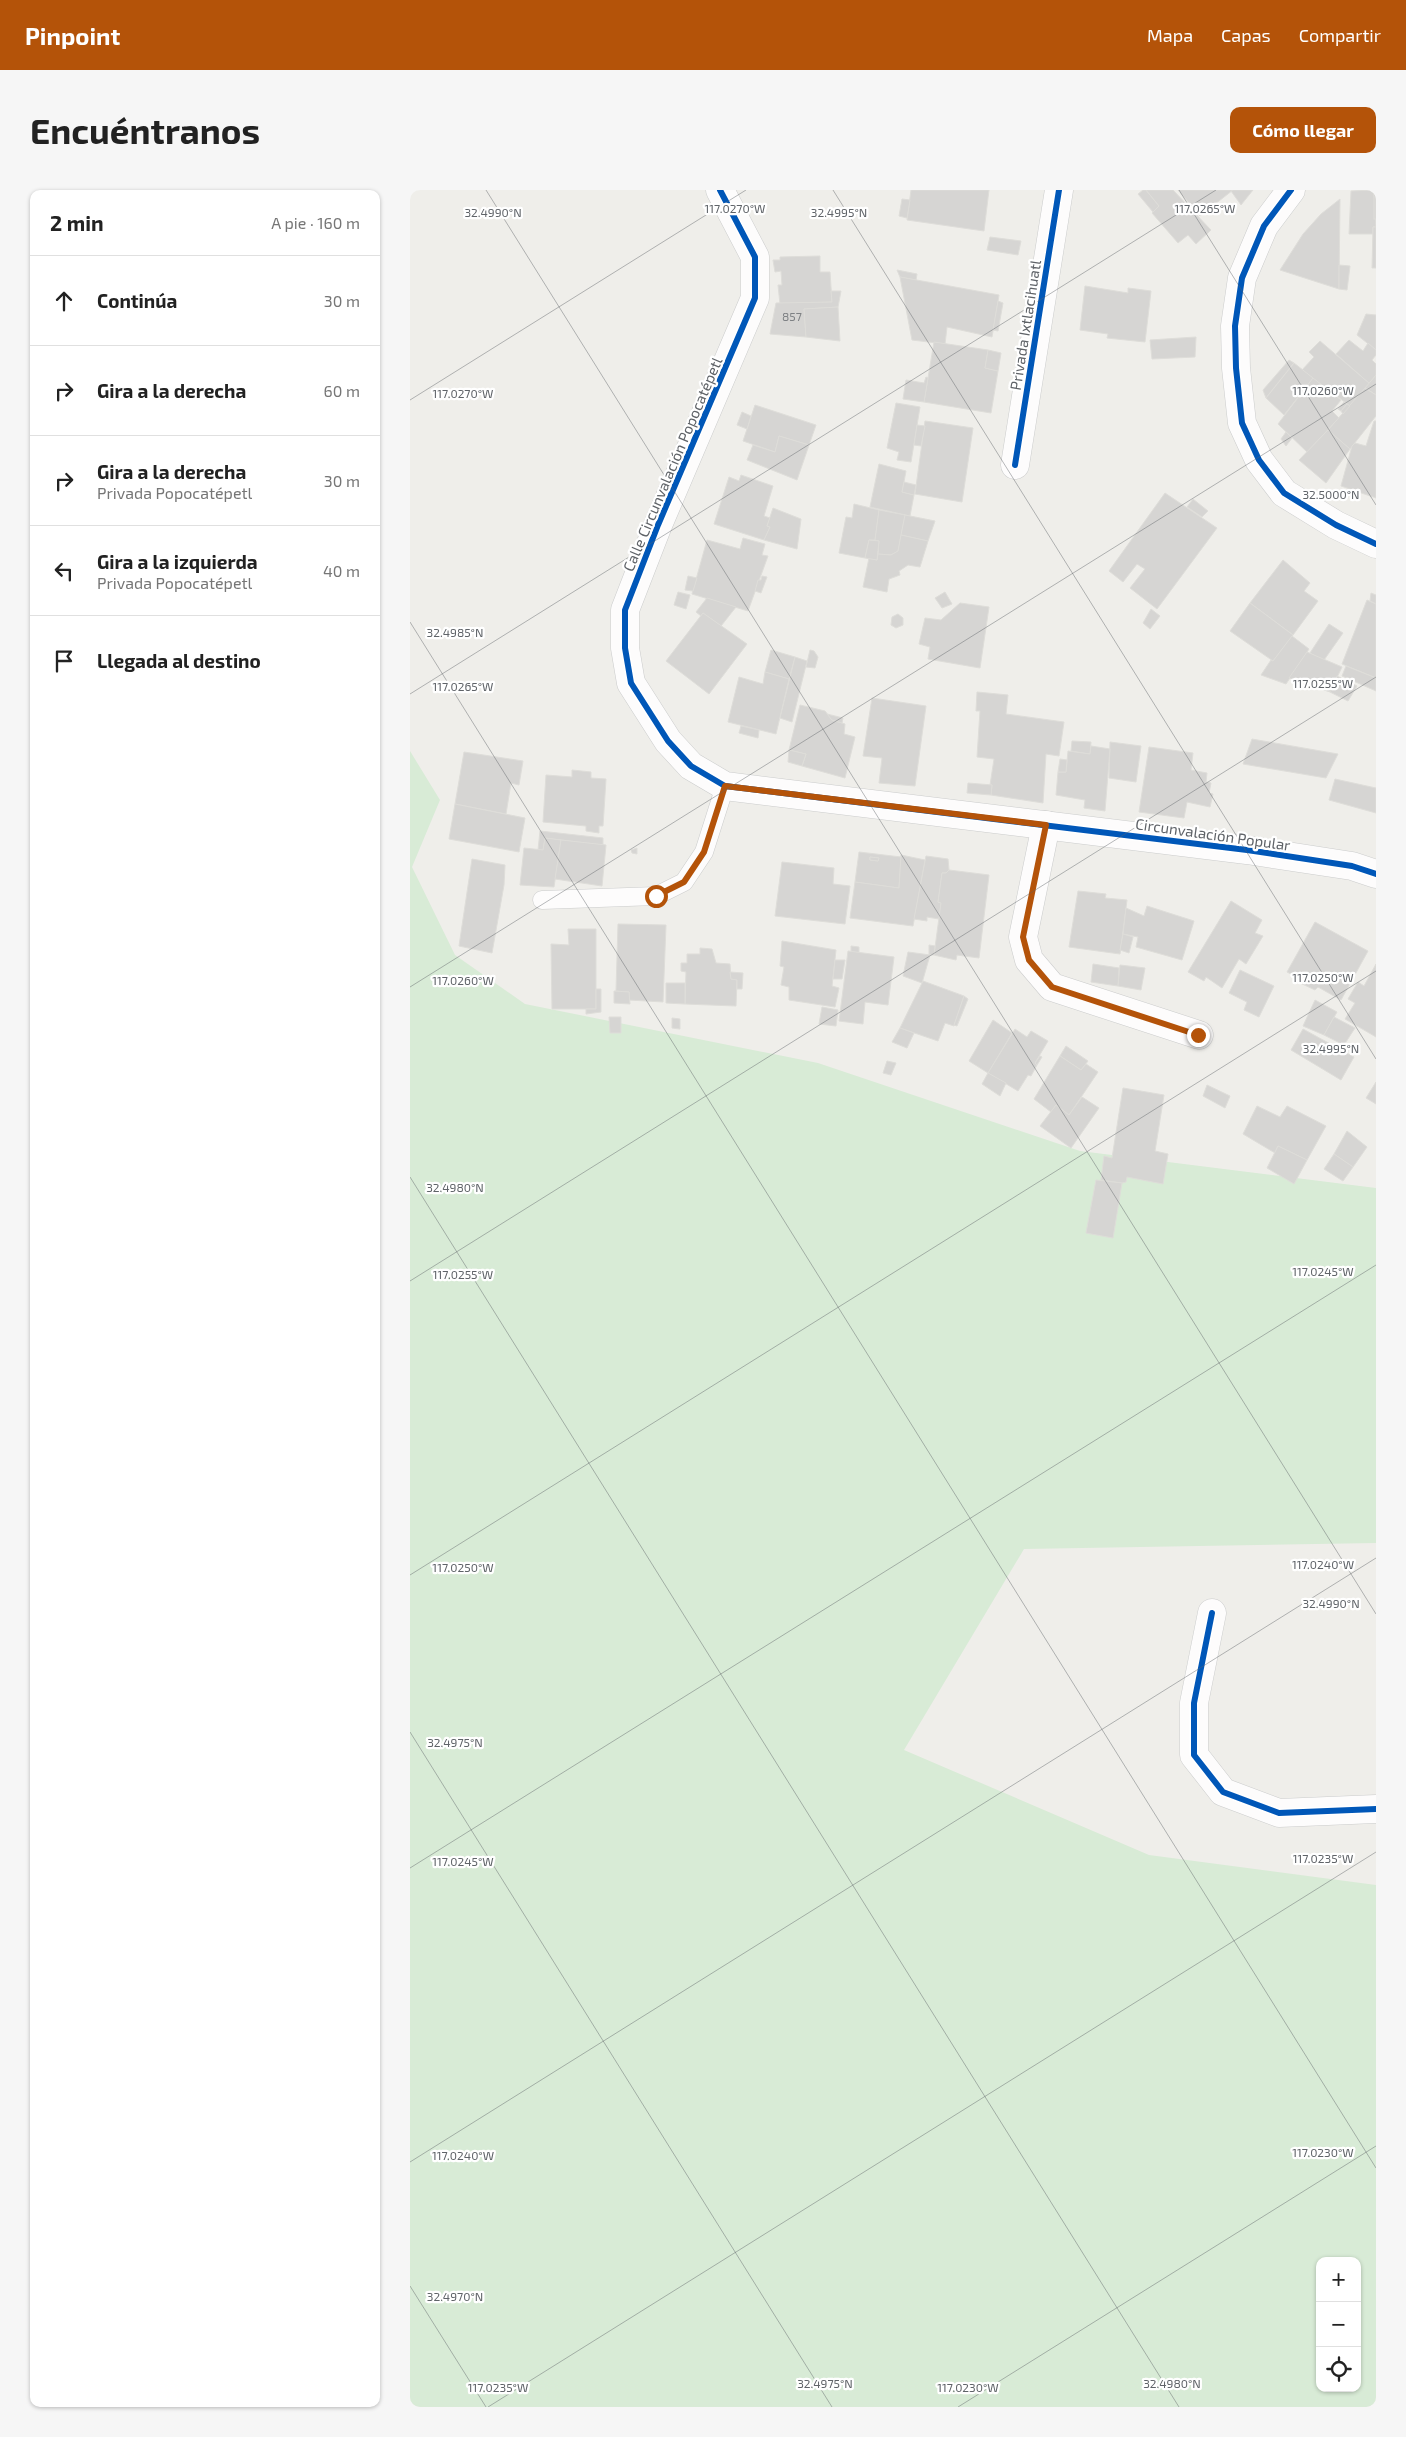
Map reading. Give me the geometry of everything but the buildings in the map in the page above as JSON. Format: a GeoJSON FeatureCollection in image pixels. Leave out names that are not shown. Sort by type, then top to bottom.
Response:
{"type":"FeatureCollection","features":[{"type":"Feature","properties":{"kind":"street","name":"Calle Circunvalación Popocatépetl"},"geometry":{"type":"LineString","coordinates":[[720,190],[755,257],[755,298],[658,525],[625,610],[625,648],[630,683],[668,741],[691,766],[725,786],[1046,825]]}},
{"type":"Feature","properties":{"kind":"street","name":"Privada Ixtlacihuatl"},"geometry":{"type":"LineString","coordinates":[[1015,465],[1059,190]]}},
{"type":"Feature","properties":{"kind":"street"},"geometry":{"type":"LineString","coordinates":[[1291,190],[1264,226],[1242,278],[1235,326],[1236,368],[1242,423],[1259,460],[1284,493],[1336,525],[1376,544]]}},
{"type":"Feature","properties":{"kind":"street"},"geometry":{"type":"LineString","coordinates":[[1046,825],[1023,937],[1029,960],[1052,987],[1198,1035]]}},
{"type":"Feature","properties":{"kind":"street","name":"Circunvalación Popular"},"geometry":{"type":"LineString","coordinates":[[1046,825],[1247,850],[1352,866],[1376,874]]}},
{"type":"Feature","properties":{"kind":"street"},"geometry":{"type":"LineString","coordinates":[[1212,1613],[1194,1703],[1194,1755],[1223,1792],[1279,1813],[1376,1809]]}},
{"type":"Feature","properties":{"kind":"lane"},"geometry":{"type":"LineString","coordinates":[[542,900],[656,896],[684,882],[704,852],[725,786]]}},
{"type":"Feature","properties":{"kind":"green space"},"geometry":{"type":"Polygon","coordinates":[[[410,751],[440,800],[412,867],[455,955],[525,1004],[818,1063],[1080,1151],[1376,1188],[1376,1543],[1024,1549],[904,1750],[1149,1855],[1376,1885],[1376,2407],[410,2407],[410,751]]]}},
{"type":"Feature","properties":{"kind":"cycle path"},"geometry":{"type":"LineString","coordinates":[[720,190],[755,257],[755,298],[658,525],[625,610],[625,648],[631,683],[668,741],[691,766],[725,786],[1247,850],[1352,866],[1376,874]]}},
{"type":"Feature","properties":{"kind":"cycle path"},"geometry":{"type":"LineString","coordinates":[[1015,465],[1059,190]]}},
{"type":"Feature","properties":{"kind":"cycle path"},"geometry":{"type":"LineString","coordinates":[[1291,190],[1264,226],[1242,278],[1235,326],[1236,368],[1242,423],[1259,460],[1284,493],[1336,525],[1376,544]]}},
{"type":"Feature","properties":{"kind":"cycle path"},"geometry":{"type":"LineString","coordinates":[[1212,1613],[1194,1703],[1194,1755],[1223,1792],[1279,1813],[1376,1809]]}},
{"type":"Feature","properties":{"kind":"route"},"geometry":{"type":"LineString","coordinates":[[656,896],[684,882],[704,852],[725,786],[1046,825],[1026,913],[1023,937],[1029,960],[1052,987],[1198,1035]]}}]}
